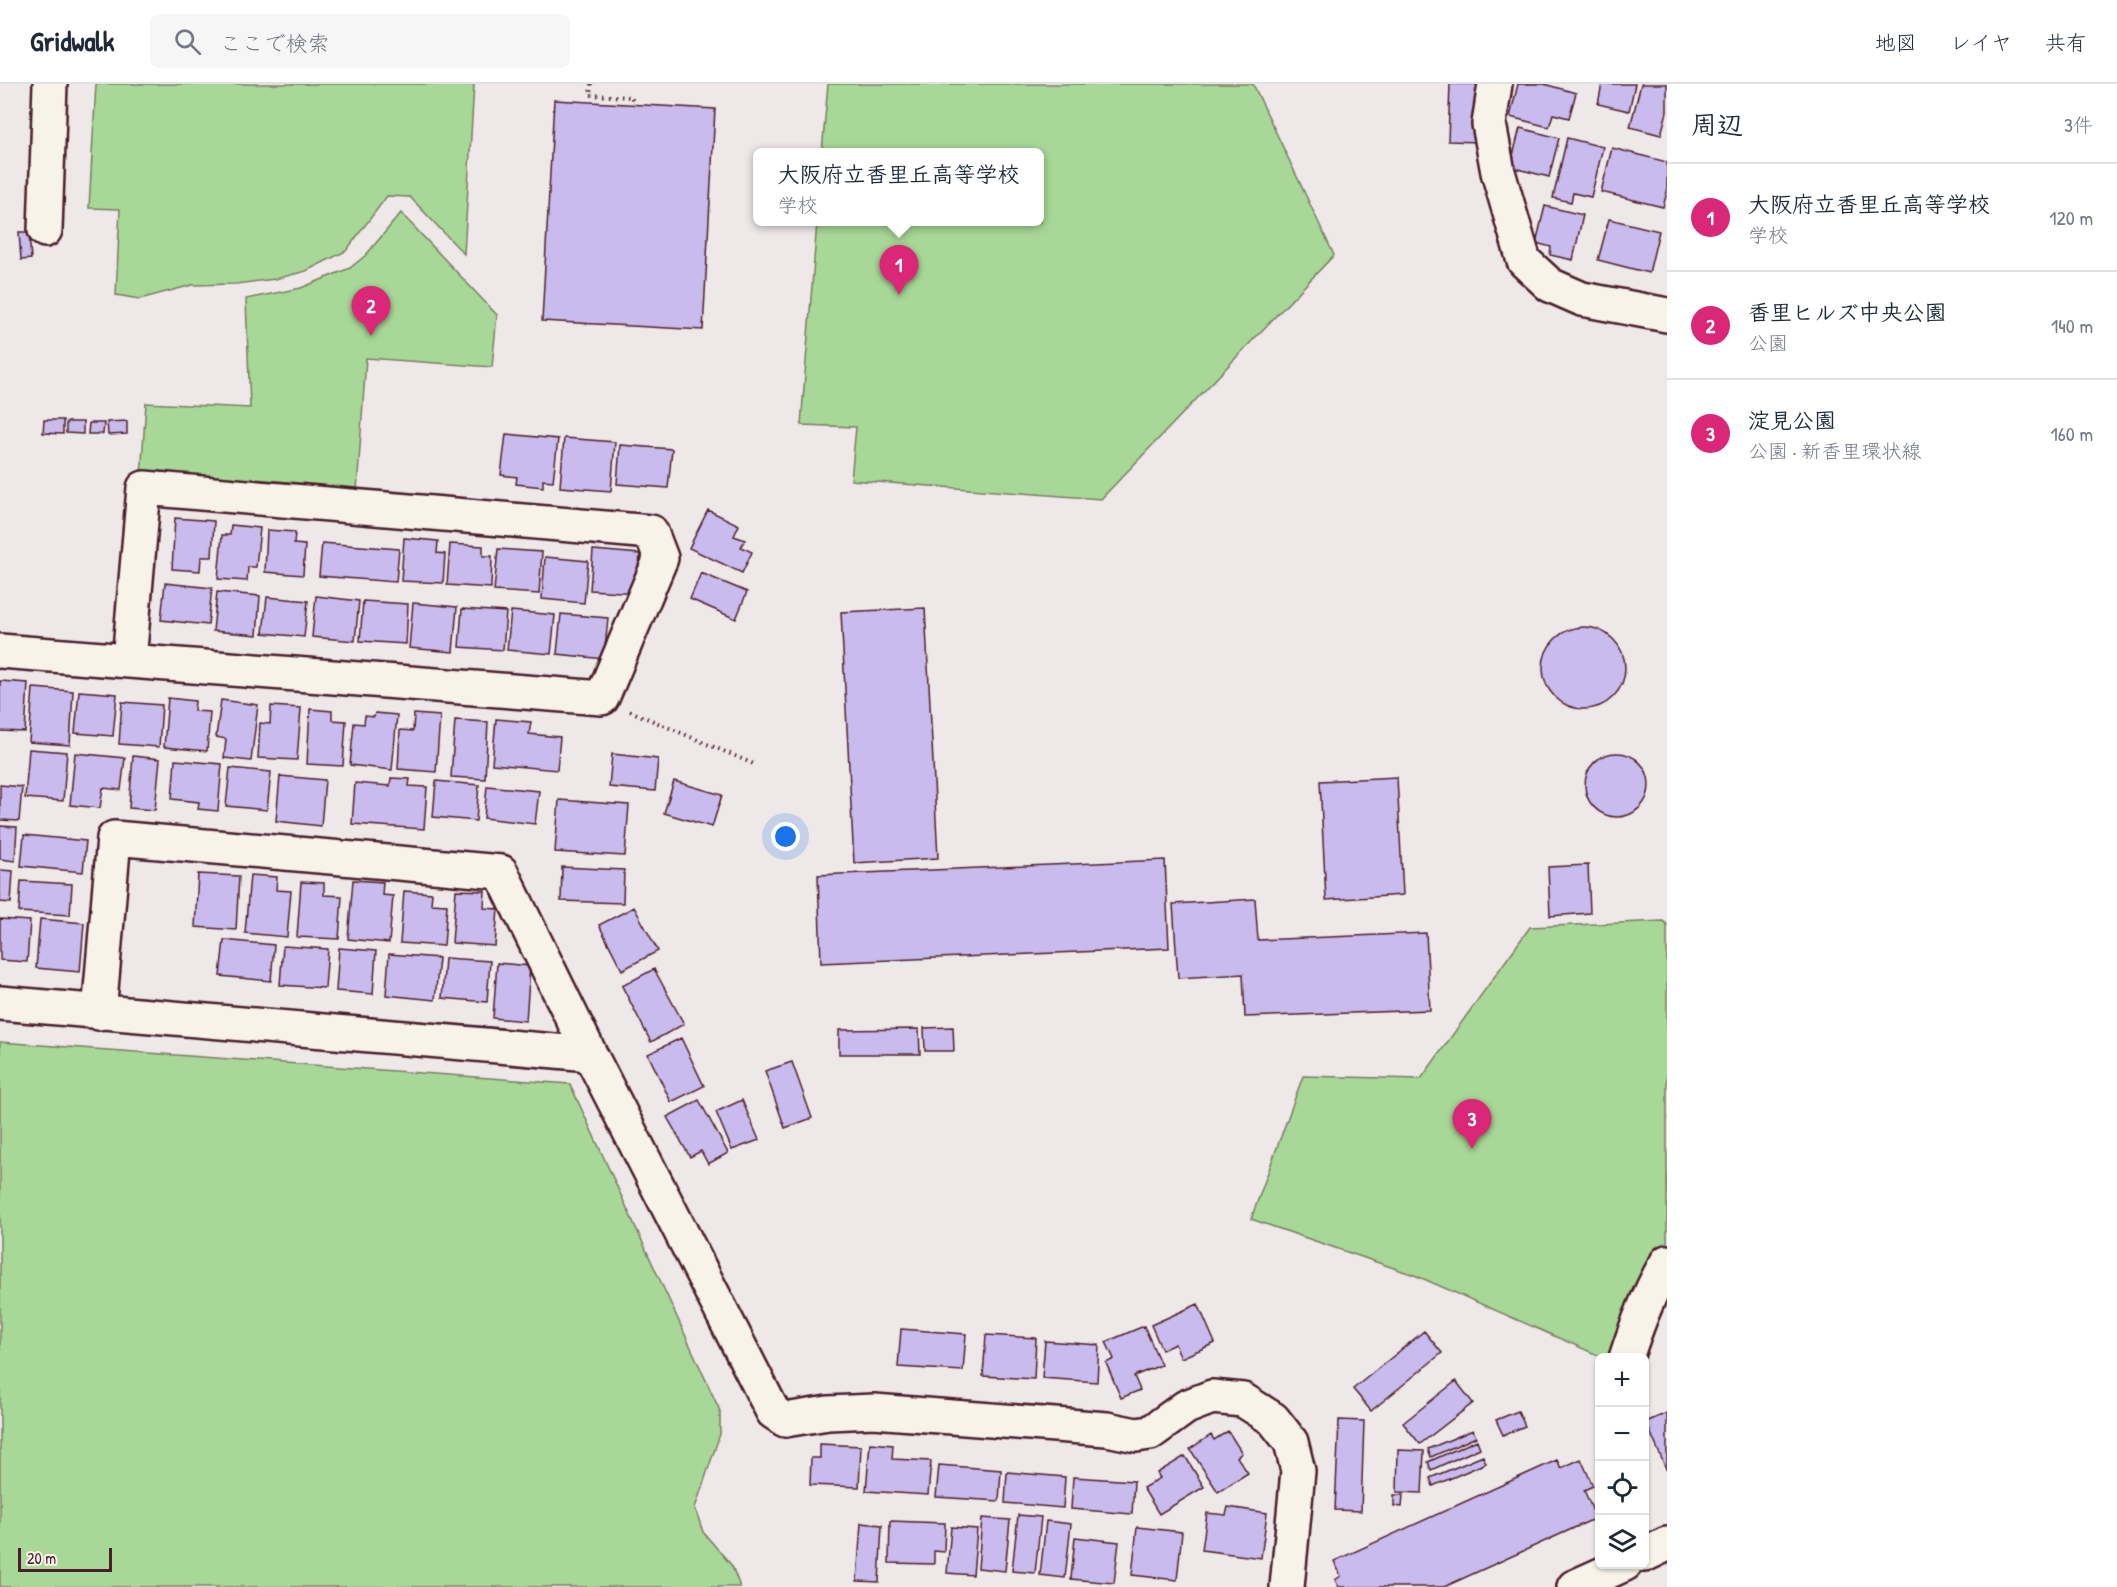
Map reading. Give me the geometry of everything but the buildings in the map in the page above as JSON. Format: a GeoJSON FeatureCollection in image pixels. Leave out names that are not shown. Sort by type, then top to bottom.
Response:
{"type":"FeatureCollection","features":[{"type":"Feature","properties":{"kind":"street"},"geometry":{"type":"LineString","coordinates":[[45,230],[50,84]]}},
{"type":"Feature","properties":{"kind":"street"},"geometry":{"type":"LineString","coordinates":[[1495,84],[1489,124],[1498,172],[1524,261],[1550,285],[1582,300],[1667,315]]}},
{"type":"Feature","properties":{"kind":"street"},"geometry":{"type":"LineString","coordinates":[[0,651],[602,698],[661,558],[651,532],[144,488],[129,661]]}},
{"type":"Feature","properties":{"kind":"street"},"geometry":{"type":"LineString","coordinates":[[99,1013],[114,838],[501,872],[590,1054],[772,1412],[785,1420],[828,1413],[874,1411],[1107,1429],[1136,1435],[1150,1433],[1186,1407],[1212,1397],[1243,1400],[1273,1419],[1291,1442],[1298,1471],[1287,1587]]}},
{"type":"Feature","properties":{"kind":"street"},"geometry":{"type":"LineString","coordinates":[[0,1004],[590,1054]]}},
{"type":"Feature","properties":{"kind":"street"},"geometry":{"type":"LineString","coordinates":[[1628,1353],[1657,1278],[1667,1262]]}},
{"type":"Feature","properties":{"kind":"street"},"geometry":{"type":"LineString","coordinates":[[1649,1554],[1667,1544]]}},
{"type":"Feature","properties":{"kind":"street"},"geometry":{"type":"LineString","coordinates":[[1574,1587],[1622,1569]]}},
{"type":"Feature","properties":{"kind":"path"},"geometry":{"type":"LineString","coordinates":[[591,84],[590,95],[632,97],[632,103]]}},
{"type":"Feature","properties":{"kind":"path"},"geometry":{"type":"LineString","coordinates":[[602,698],[756,765]]}},
{"type":"Feature","properties":{"kind":"green space"},"geometry":{"type":"Polygon","coordinates":[[[96,84],[474,84],[464,254],[410,197],[387,196],[346,251],[306,271],[275,279],[236,284],[192,285],[140,299],[116,295],[120,209],[89,208],[96,84]]]}},
{"type":"Feature","properties":{"kind":"green space"},"geometry":{"type":"Polygon","coordinates":[[[828,84],[1253,84],[1334,255],[1101,499],[851,480],[856,427],[801,425],[817,226],[1044,226],[1044,148],[822,148],[828,84]]]}},
{"type":"Feature","properties":{"kind":"green space"},"geometry":{"type":"Polygon","coordinates":[[[401,213],[497,315],[492,367],[366,358],[357,491],[141,476],[146,403],[250,408],[246,299],[301,288],[350,268],[366,255],[401,213]]]}},
{"type":"Feature","properties":{"kind":"green space"},"geometry":{"type":"Polygon","coordinates":[[[1663,921],[1667,924],[1667,1242],[1648,1274],[1614,1353],[1595,1354],[1417,1276],[1251,1219],[1303,1076],[1421,1079],[1530,927],[1663,921]]]}},
{"type":"Feature","properties":{"kind":"green space"},"geometry":{"type":"Polygon","coordinates":[[[0,1042],[570,1084],[720,1411],[720,1434],[695,1508],[703,1532],[732,1566],[740,1587],[0,1587],[0,1042]]]}},
{"type":"Feature","properties":{"kind":"place","name":"大阪府立香里丘高等学校"},"geometry":{"type":"Point","coordinates":[899,295]}},
{"type":"Feature","properties":{"kind":"place","name":"香里ヒルズ中央公園"},"geometry":{"type":"Point","coordinates":[371,336]}},
{"type":"Feature","properties":{"kind":"place","name":"淀見公園"},"geometry":{"type":"Point","coordinates":[1472,1149]}}]}
